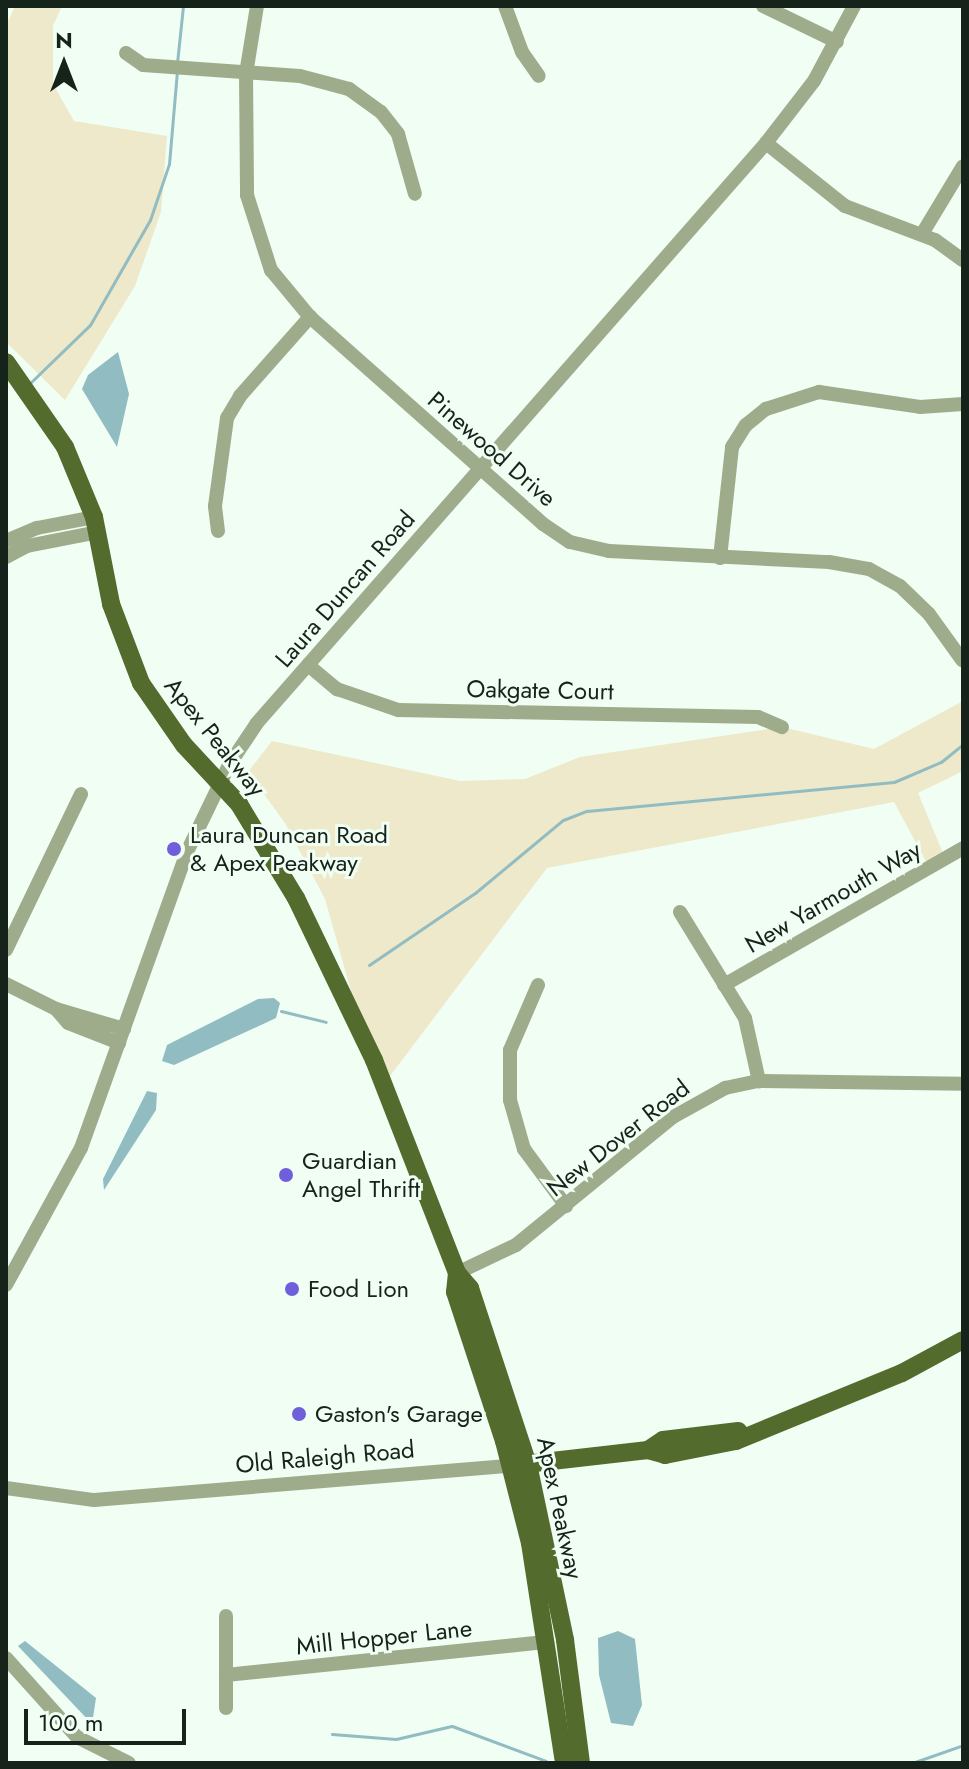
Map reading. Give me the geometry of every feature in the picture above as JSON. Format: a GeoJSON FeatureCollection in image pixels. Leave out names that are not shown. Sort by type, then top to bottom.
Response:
{"type":"FeatureCollection","features":[{"type":"Feature","properties":{"kind":"main road","name":"Apex Peakway"},"geometry":{"type":"LineString","coordinates":[[6,362],[65,447],[96,524],[111,604],[141,683],[178,738],[221,783],[264,840],[374,1060],[457,1273],[455,1292],[519,1465],[565,1640],[581,1763]]}},
{"type":"Feature","properties":{"kind":"main road","name":"Old Raleigh Road"},"geometry":{"type":"LineString","coordinates":[[519,1465],[648,1450],[663,1440],[749,1432],[855,1394],[963,1340]]}},
{"type":"Feature","properties":{"kind":"main road","name":"Apex Peakway"},"geometry":{"type":"LineString","coordinates":[[519,1465],[564,1763]]}},
{"type":"Feature","properties":{"kind":"street","name":"Pinewood Drive"},"geometry":{"type":"LineString","coordinates":[[257,6],[246,74],[247,195],[252,223],[271,270],[310,317],[543,524],[582,547],[869,569],[900,586],[929,614],[962,660]]}},
{"type":"Feature","properties":{"kind":"street"},"geometry":{"type":"LineString","coordinates":[[505,6],[522,52],[539,76]]}},
{"type":"Feature","properties":{"kind":"street"},"geometry":{"type":"LineString","coordinates":[[763,6],[837,42]]}},
{"type":"Feature","properties":{"kind":"street","name":"Laura Duncan Road"},"geometry":{"type":"LineString","coordinates":[[6,1285],[81,1148],[165,904],[221,783],[257,723],[478,466],[766,143],[814,81],[854,6]]}},
{"type":"Feature","properties":{"kind":"street"},"geometry":{"type":"LineString","coordinates":[[126,53],[143,65],[318,78],[368,101],[398,134],[415,194]]}},
{"type":"Feature","properties":{"kind":"street"},"geometry":{"type":"LineString","coordinates":[[766,143],[845,206],[922,234],[963,260]]}},
{"type":"Feature","properties":{"kind":"street"},"geometry":{"type":"LineString","coordinates":[[922,234],[963,166]]}},
{"type":"Feature","properties":{"kind":"street"},"geometry":{"type":"LineString","coordinates":[[218,531],[215,506],[227,418],[310,317]]}},
{"type":"Feature","properties":{"kind":"street"},"geometry":{"type":"LineString","coordinates":[[720,558],[732,447],[746,425],[766,409],[819,392],[920,407],[963,404]]}},
{"type":"Feature","properties":{"kind":"street"},"geometry":{"type":"LineString","coordinates":[[6,541],[37,528],[96,524]]}},
{"type":"Feature","properties":{"kind":"street"},"geometry":{"type":"LineString","coordinates":[[6,557],[27,546],[96,524]]}},
{"type":"Feature","properties":{"kind":"street","name":"Oakgate Court"},"geometry":{"type":"LineString","coordinates":[[308,665],[349,695],[398,710],[758,717],[782,727]]}},
{"type":"Feature","properties":{"kind":"street"},"geometry":{"type":"LineString","coordinates":[[6,950],[81,794]]}},
{"type":"Feature","properties":{"kind":"street","name":"New Yarmouth Way"},"geometry":{"type":"LineString","coordinates":[[724,985],[963,848]]}},
{"type":"Feature","properties":{"kind":"street"},"geometry":{"type":"LineString","coordinates":[[680,912],[745,1018],[759,1081]]}},
{"type":"Feature","properties":{"kind":"street"},"geometry":{"type":"LineString","coordinates":[[6,984],[56,1009],[68,1023],[121,1036]]}},
{"type":"Feature","properties":{"kind":"street"},"geometry":{"type":"LineString","coordinates":[[538,985],[510,1050],[510,1100],[524,1149],[566,1206]]}},
{"type":"Feature","properties":{"kind":"street","name":"New Dover Road"},"geometry":{"type":"LineString","coordinates":[[457,1273],[516,1245],[673,1117],[712,1093],[759,1081],[963,1084]]}},
{"type":"Feature","properties":{"kind":"street","name":"Old Raleigh Road"},"geometry":{"type":"LineString","coordinates":[[6,1488],[94,1500],[519,1465]]}},
{"type":"Feature","properties":{"kind":"street"},"geometry":{"type":"LineString","coordinates":[[226,1616],[226,1708]]}},
{"type":"Feature","properties":{"kind":"street","name":"Mill Hopper Lane"},"geometry":{"type":"LineString","coordinates":[[226,1675],[547,1642]]}},
{"type":"Feature","properties":{"kind":"street"},"geometry":{"type":"LineString","coordinates":[[6,1658],[77,1737],[129,1763]]}},
{"type":"Feature","properties":{"kind":"shaded area"},"geometry":{"type":"Polygon","coordinates":[[[15,6],[62,6],[53,26],[53,84],[74,121],[167,136],[161,212],[135,286],[65,400],[6,342],[6,26],[15,6]]]}},
{"type":"Feature","properties":{"kind":"shaded area"},"geometry":{"type":"Polygon","coordinates":[[[963,701],[963,771],[918,793],[945,858],[929,867],[894,802],[547,868],[384,1084],[366,1044],[325,899],[285,823],[248,772],[272,741],[460,781],[525,779],[580,757],[782,727],[874,749],[963,701]]]}},
{"type":"Feature","properties":{"kind":"water"},"geometry":{"type":"Polygon","coordinates":[[[118,352],[129,394],[117,447],[82,389],[88,375],[118,352]]]}},
{"type":"Feature","properties":{"kind":"water"},"geometry":{"type":"Polygon","coordinates":[[[274,998],[280,1003],[276,1018],[174,1065],[162,1061],[167,1045],[258,999],[274,998]]]}},
{"type":"Feature","properties":{"kind":"water"},"geometry":{"type":"Polygon","coordinates":[[[147,1091],[157,1093],[156,1110],[104,1190],[103,1179],[147,1091]]]}},
{"type":"Feature","properties":{"kind":"water"},"geometry":{"type":"Polygon","coordinates":[[[618,1631],[635,1639],[642,1705],[633,1726],[611,1723],[599,1675],[598,1638],[618,1631]]]}},
{"type":"Feature","properties":{"kind":"water"},"geometry":{"type":"Polygon","coordinates":[[[25,1641],[96,1698],[92,1724],[18,1646],[25,1641]]]}},
{"type":"Feature","properties":{"kind":"waterway"},"geometry":{"type":"LineString","coordinates":[[177,63],[183,6]]}},
{"type":"Feature","properties":{"kind":"waterway"},"geometry":{"type":"LineString","coordinates":[[28,385],[90,325],[150,220],[169,164],[177,70]]}},
{"type":"Feature","properties":{"kind":"waterway"},"geometry":{"type":"LineString","coordinates":[[369,965],[475,893],[563,820],[587,811],[894,782],[941,762],[963,744]]}},
{"type":"Feature","properties":{"kind":"waterway"},"geometry":{"type":"LineString","coordinates":[[281,1011],[326,1022]]}},
{"type":"Feature","properties":{"kind":"waterway"},"geometry":{"type":"LineString","coordinates":[[332,1734],[396,1739],[452,1726],[546,1761]]}},
{"type":"Feature","properties":{"kind":"waterway"},"geometry":{"type":"LineString","coordinates":[[912,1763],[963,1745]]}},
{"type":"Feature","properties":{"kind":"place","name":"Laura Duncan Road & Apex Peakway"},"geometry":{"type":"Point","coordinates":[174,849]}},
{"type":"Feature","properties":{"kind":"place","name":"Guardian Angel Thrift"},"geometry":{"type":"Point","coordinates":[286,1175]}},
{"type":"Feature","properties":{"kind":"place","name":"Food Lion"},"geometry":{"type":"Point","coordinates":[292,1289]}},
{"type":"Feature","properties":{"kind":"place","name":"Gaston's Garage"},"geometry":{"type":"Point","coordinates":[299,1414]}}]}
